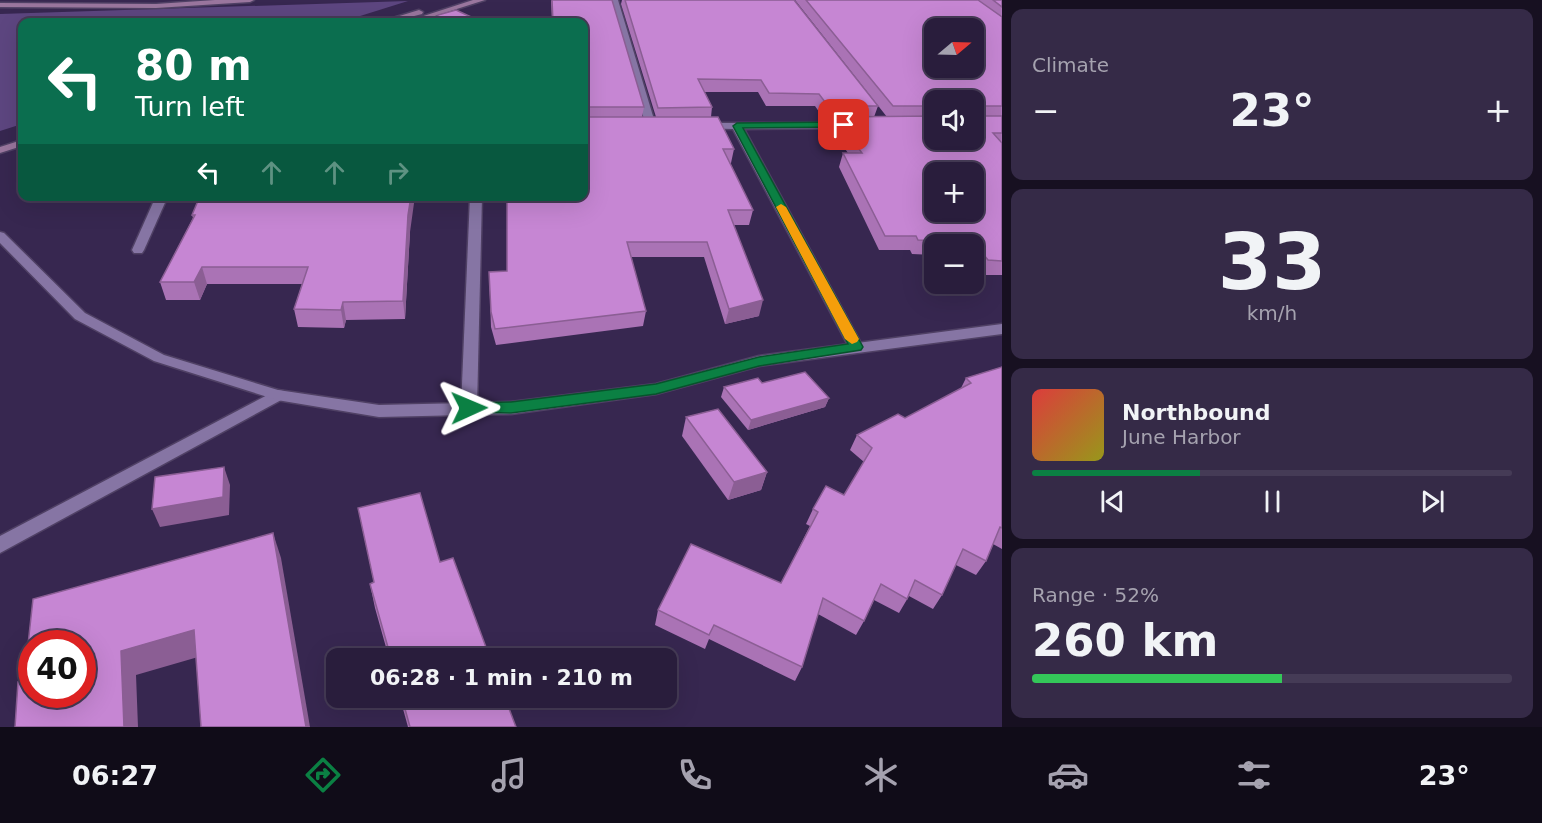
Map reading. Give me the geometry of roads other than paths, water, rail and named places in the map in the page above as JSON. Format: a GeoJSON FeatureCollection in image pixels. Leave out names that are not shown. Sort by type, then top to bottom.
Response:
{"type":"FeatureCollection","features":[{"type":"Feature","properties":{"kind":"main road"},"geometry":{"type":"LineString","coordinates":[[0,6],[156,6],[250,0]]}},
{"type":"Feature","properties":{"kind":"main road"},"geometry":{"type":"LineString","coordinates":[[397,18],[456,0]]}},
{"type":"Feature","properties":{"kind":"main road"},"geometry":{"type":"LineString","coordinates":[[422,18],[481,0]]}},
{"type":"Feature","properties":{"kind":"main road"},"geometry":{"type":"LineString","coordinates":[[0,150],[18,144]]}},
{"type":"Feature","properties":{"kind":"street"},"geometry":{"type":"LineString","coordinates":[[614,0],[650,126]]}},
{"type":"Feature","properties":{"kind":"street"},"geometry":{"type":"LineString","coordinates":[[694,126],[863,125]]}},
{"type":"Feature","properties":{"kind":"street"},"geometry":{"type":"LineString","coordinates":[[737,126],[856,347]]}},
{"type":"Feature","properties":{"kind":"street"},"geometry":{"type":"LineString","coordinates":[[138,250],[160,201]]}},
{"type":"Feature","properties":{"kind":"street"},"geometry":{"type":"LineString","coordinates":[[469,408],[476,201]]}},
{"type":"Feature","properties":{"kind":"street"},"geometry":{"type":"LineString","coordinates":[[0,236],[80,316],[159,358],[277,395],[379,411],[511,408],[656,389],[759,361],[1002,329]]}},
{"type":"Feature","properties":{"kind":"street"},"geometry":{"type":"LineString","coordinates":[[0,545],[277,395]]}}]}
